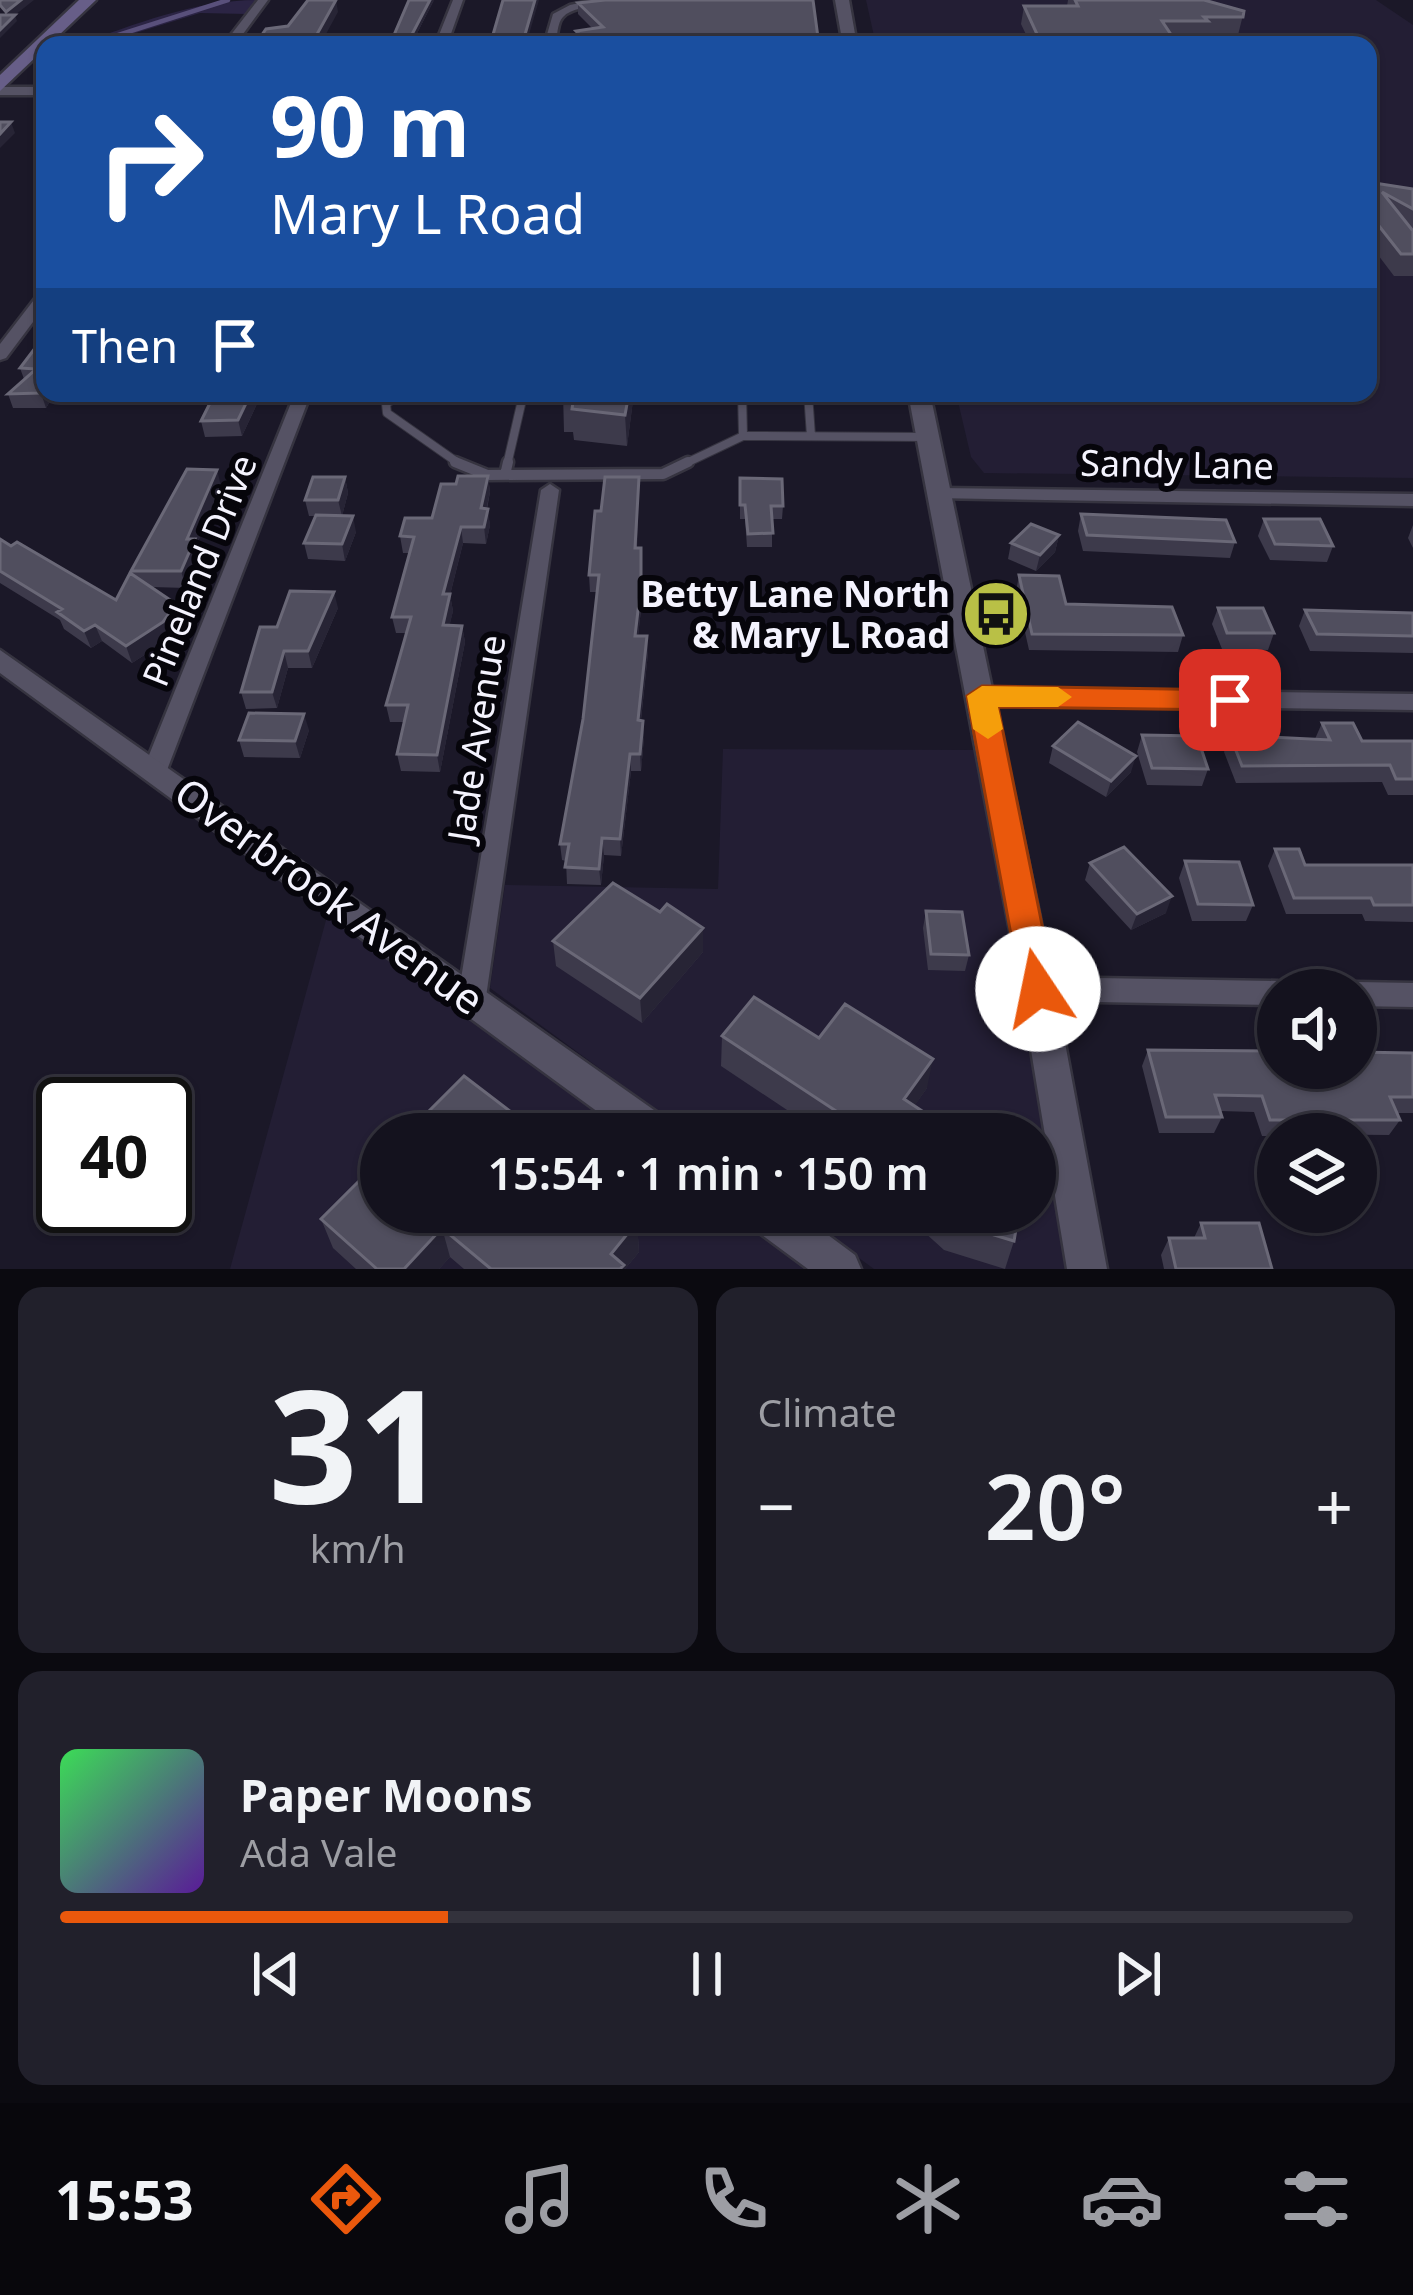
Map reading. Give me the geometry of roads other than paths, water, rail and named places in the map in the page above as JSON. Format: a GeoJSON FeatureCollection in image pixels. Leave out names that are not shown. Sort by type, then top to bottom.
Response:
{"type":"FeatureCollection","features":[{"type":"Feature","properties":{"kind":"main road"},"geometry":{"type":"LineString","coordinates":[[52,36],[88,0]]}},
{"type":"Feature","properties":{"kind":"main road"},"geometry":{"type":"LineString","coordinates":[[0,88],[36,52]]}},
{"type":"Feature","properties":{"kind":"street"},"geometry":{"type":"LineString","coordinates":[[237,36],[263,0]]}},
{"type":"Feature","properties":{"kind":"street"},"geometry":{"type":"LineString","coordinates":[[444,36],[458,0]]}},
{"type":"Feature","properties":{"kind":"street"},"geometry":{"type":"LineString","coordinates":[[552,36],[558,13],[564,9],[652,0]]}},
{"type":"Feature","properties":{"kind":"street"},"geometry":{"type":"LineString","coordinates":[[842,0],[848,36]]}},
{"type":"Feature","properties":{"kind":"street"},"geometry":{"type":"LineString","coordinates":[[0,88],[36,90]]}},
{"type":"Feature","properties":{"kind":"street"},"geometry":{"type":"LineString","coordinates":[[0,355],[36,308]]}},
{"type":"Feature","properties":{"kind":"street","name":"Pineland Drive"},"geometry":{"type":"LineString","coordinates":[[155,770],[299,402]]}},
{"type":"Feature","properties":{"kind":"street"},"geometry":{"type":"LineString","coordinates":[[922,402],[1038,989],[1087,1269]]}},
{"type":"Feature","properties":{"kind":"street","name":"Jade Avenue"},"geometry":{"type":"LineString","coordinates":[[472,997],[550,490]]}},
{"type":"Feature","properties":{"kind":"street","name":"Sandy Lane"},"geometry":{"type":"LineString","coordinates":[[940,494],[1413,500]]}},
{"type":"Feature","properties":{"kind":"street","name":"Overbrook Avenue"},"geometry":{"type":"LineString","coordinates":[[0,659],[629,1113]]}},
{"type":"Feature","properties":{"kind":"street"},"geometry":{"type":"LineString","coordinates":[[982,696],[1413,702]]}},
{"type":"Feature","properties":{"kind":"street"},"geometry":{"type":"LineString","coordinates":[[1038,989],[1257,993]]}},
{"type":"Feature","properties":{"kind":"street"},"geometry":{"type":"LineString","coordinates":[[1377,994],[1413,995]]}},
{"type":"Feature","properties":{"kind":"street"},"geometry":{"type":"LineString","coordinates":[[792,1233],[841,1269]]}},
{"type":"Feature","properties":{"kind":"lane"},"geometry":{"type":"LineString","coordinates":[[389,402],[387,412],[458,464],[506,475],[663,474],[742,436],[928,437]]}},
{"type":"Feature","properties":{"kind":"lane"},"geometry":{"type":"LineString","coordinates":[[506,475],[522,402]]}},
{"type":"Feature","properties":{"kind":"lane"},"geometry":{"type":"LineString","coordinates":[[742,402],[742,436]]}},
{"type":"Feature","properties":{"kind":"lane"},"geometry":{"type":"LineString","coordinates":[[809,402],[812,436]]}},
{"type":"Feature","properties":{"kind":"waterway"},"geometry":{"type":"LineString","coordinates":[[115,36],[228,0]]}},
{"type":"Feature","properties":{"kind":"place","name":"Betty Lane North & Mary L Road"},"geometry":{"type":"Point","coordinates":[996,614]}}]}
